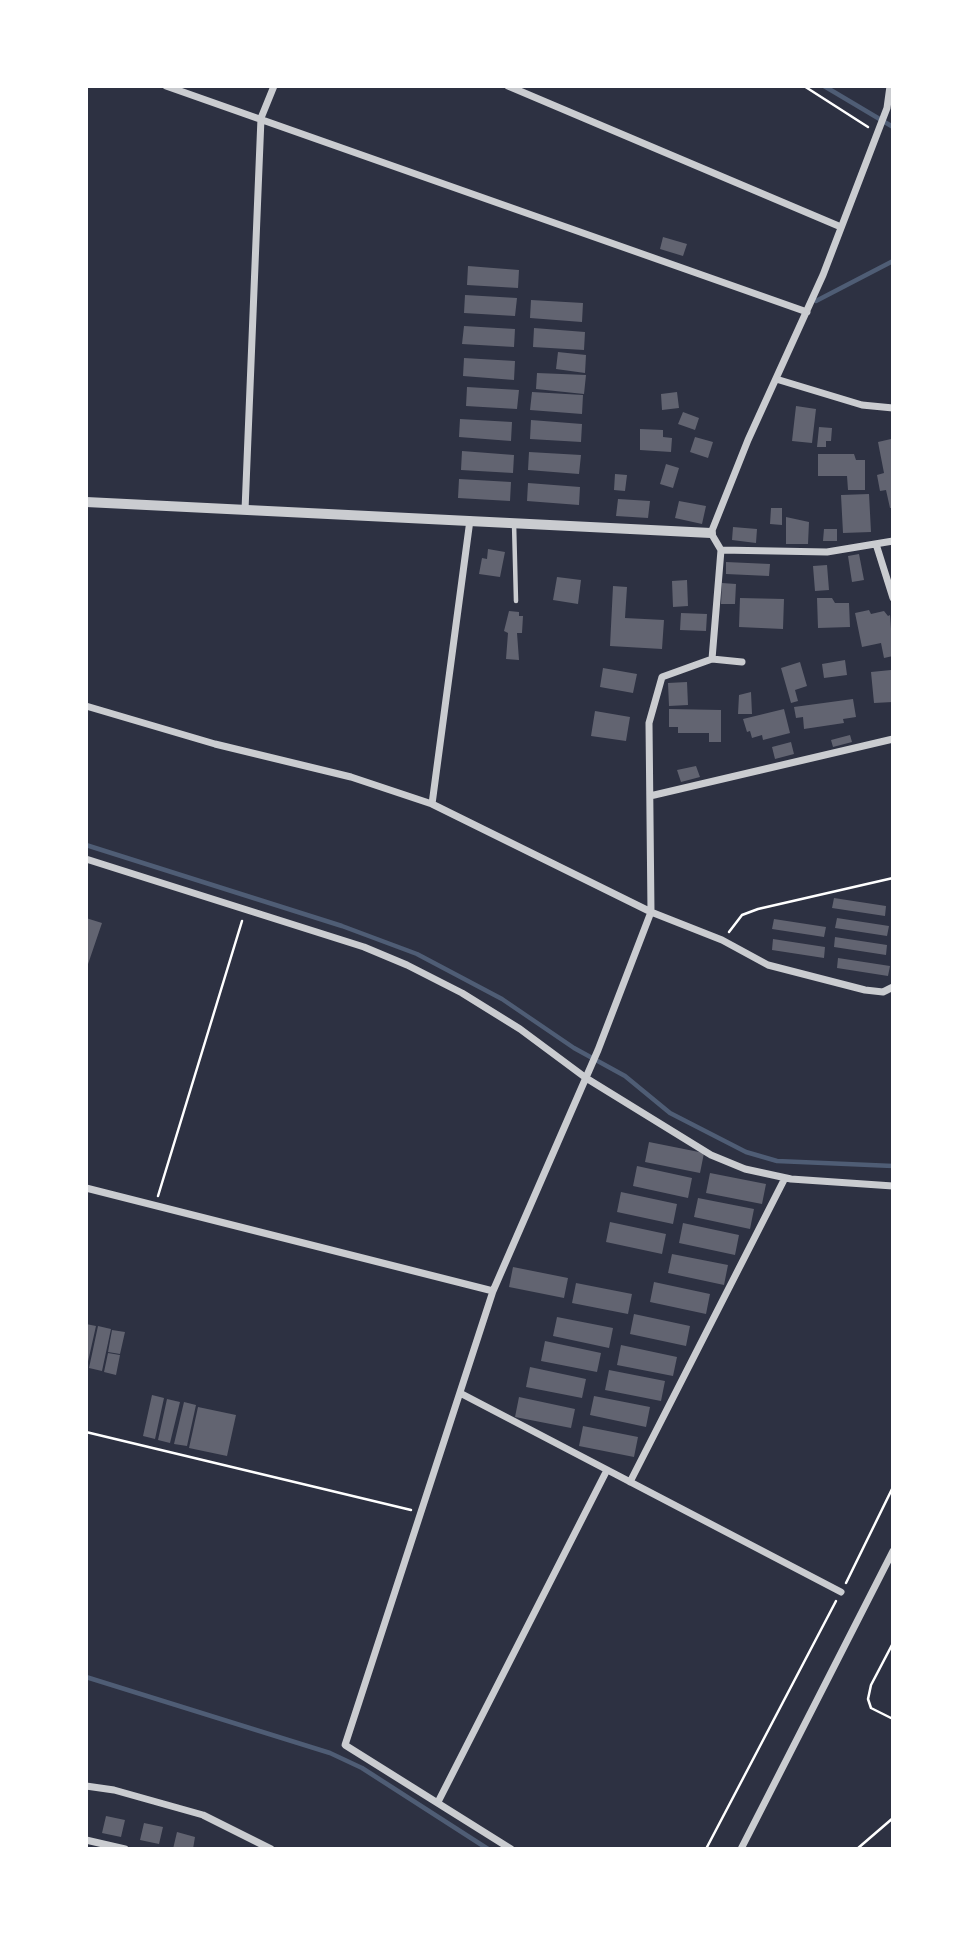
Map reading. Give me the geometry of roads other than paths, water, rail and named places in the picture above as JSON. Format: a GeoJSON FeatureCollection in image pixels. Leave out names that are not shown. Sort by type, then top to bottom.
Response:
{"type":"FeatureCollection","features":[{"type":"Feature","properties":{"kind":"street"},"geometry":{"type":"LineString","coordinates":[[166,86],[807,312]]}},
{"type":"Feature","properties":{"kind":"street"},"geometry":{"type":"LineString","coordinates":[[245,510],[261,118],[274,86]]}},
{"type":"Feature","properties":{"kind":"street"},"geometry":{"type":"LineString","coordinates":[[508,86],[841,227]]}},
{"type":"Feature","properties":{"kind":"street"},"geometry":{"type":"LineString","coordinates":[[711,533],[807,312],[887,108],[890,86]]}},
{"type":"Feature","properties":{"kind":"street"},"geometry":{"type":"LineString","coordinates":[[776,379],[862,405],[893,408]]}},
{"type":"Feature","properties":{"kind":"street"},"geometry":{"type":"LineString","coordinates":[[86,502],[711,533]]}},
{"type":"Feature","properties":{"kind":"street"},"geometry":{"type":"LineString","coordinates":[[432,804],[470,520]]}},
{"type":"Feature","properties":{"kind":"street"},"geometry":{"type":"LineString","coordinates":[[711,533],[721,550],[712,659]]}},
{"type":"Feature","properties":{"kind":"street"},"geometry":{"type":"LineString","coordinates":[[721,550],[827,552],[893,541]]}},
{"type":"Feature","properties":{"kind":"street"},"geometry":{"type":"LineString","coordinates":[[876,544],[893,598]]}},
{"type":"Feature","properties":{"kind":"street"},"geometry":{"type":"LineString","coordinates":[[511,1849],[345,1745],[493,1291],[598,1050],[651,912],[649,723],[662,677],[712,659],[742,662]]}},
{"type":"Feature","properties":{"kind":"street"},"geometry":{"type":"LineString","coordinates":[[86,706],[215,744],[351,778],[432,804],[651,912],[722,940],[768,965],[865,990],[883,992],[893,987]]}},
{"type":"Feature","properties":{"kind":"street"},"geometry":{"type":"LineString","coordinates":[[650,796],[893,739]]}},
{"type":"Feature","properties":{"kind":"street"},"geometry":{"type":"LineString","coordinates":[[86,859],[364,947],[407,965],[462,993],[523,1031],[587,1076],[711,1155],[745,1169],[785,1178],[893,1186]]}},
{"type":"Feature","properties":{"kind":"street"},"geometry":{"type":"LineString","coordinates":[[630,1482],[785,1178]]}},
{"type":"Feature","properties":{"kind":"street"},"geometry":{"type":"LineString","coordinates":[[86,1188],[493,1291]]}},
{"type":"Feature","properties":{"kind":"street"},"geometry":{"type":"LineString","coordinates":[[460,1393],[841,1592]]}},
{"type":"Feature","properties":{"kind":"street"},"geometry":{"type":"LineString","coordinates":[[438,1802],[607,1470]]}},
{"type":"Feature","properties":{"kind":"street"},"geometry":{"type":"LineString","coordinates":[[741,1849],[893,1551]]}},
{"type":"Feature","properties":{"kind":"street"},"geometry":{"type":"LineString","coordinates":[[86,1786],[114,1790],[203,1815],[271,1849]]}},
{"type":"Feature","properties":{"kind":"street"},"geometry":{"type":"LineString","coordinates":[[86,1840],[125,1849]]}},
{"type":"Feature","properties":{"kind":"lane"},"geometry":{"type":"LineString","coordinates":[[514,522],[516,601]]}},
{"type":"Feature","properties":{"kind":"waterway"},"geometry":{"type":"LineString","coordinates":[[824,86],[893,127]]}},
{"type":"Feature","properties":{"kind":"waterway"},"geometry":{"type":"LineString","coordinates":[[816,301],[893,261]]}},
{"type":"Feature","properties":{"kind":"waterway"},"geometry":{"type":"LineString","coordinates":[[86,845],[342,926],[417,954],[502,999],[574,1048],[625,1076],[670,1113],[746,1152],[777,1161],[893,1166]]}},
{"type":"Feature","properties":{"kind":"waterway"},"geometry":{"type":"LineString","coordinates":[[86,1677],[330,1753],[362,1768],[488,1849]]}}]}
